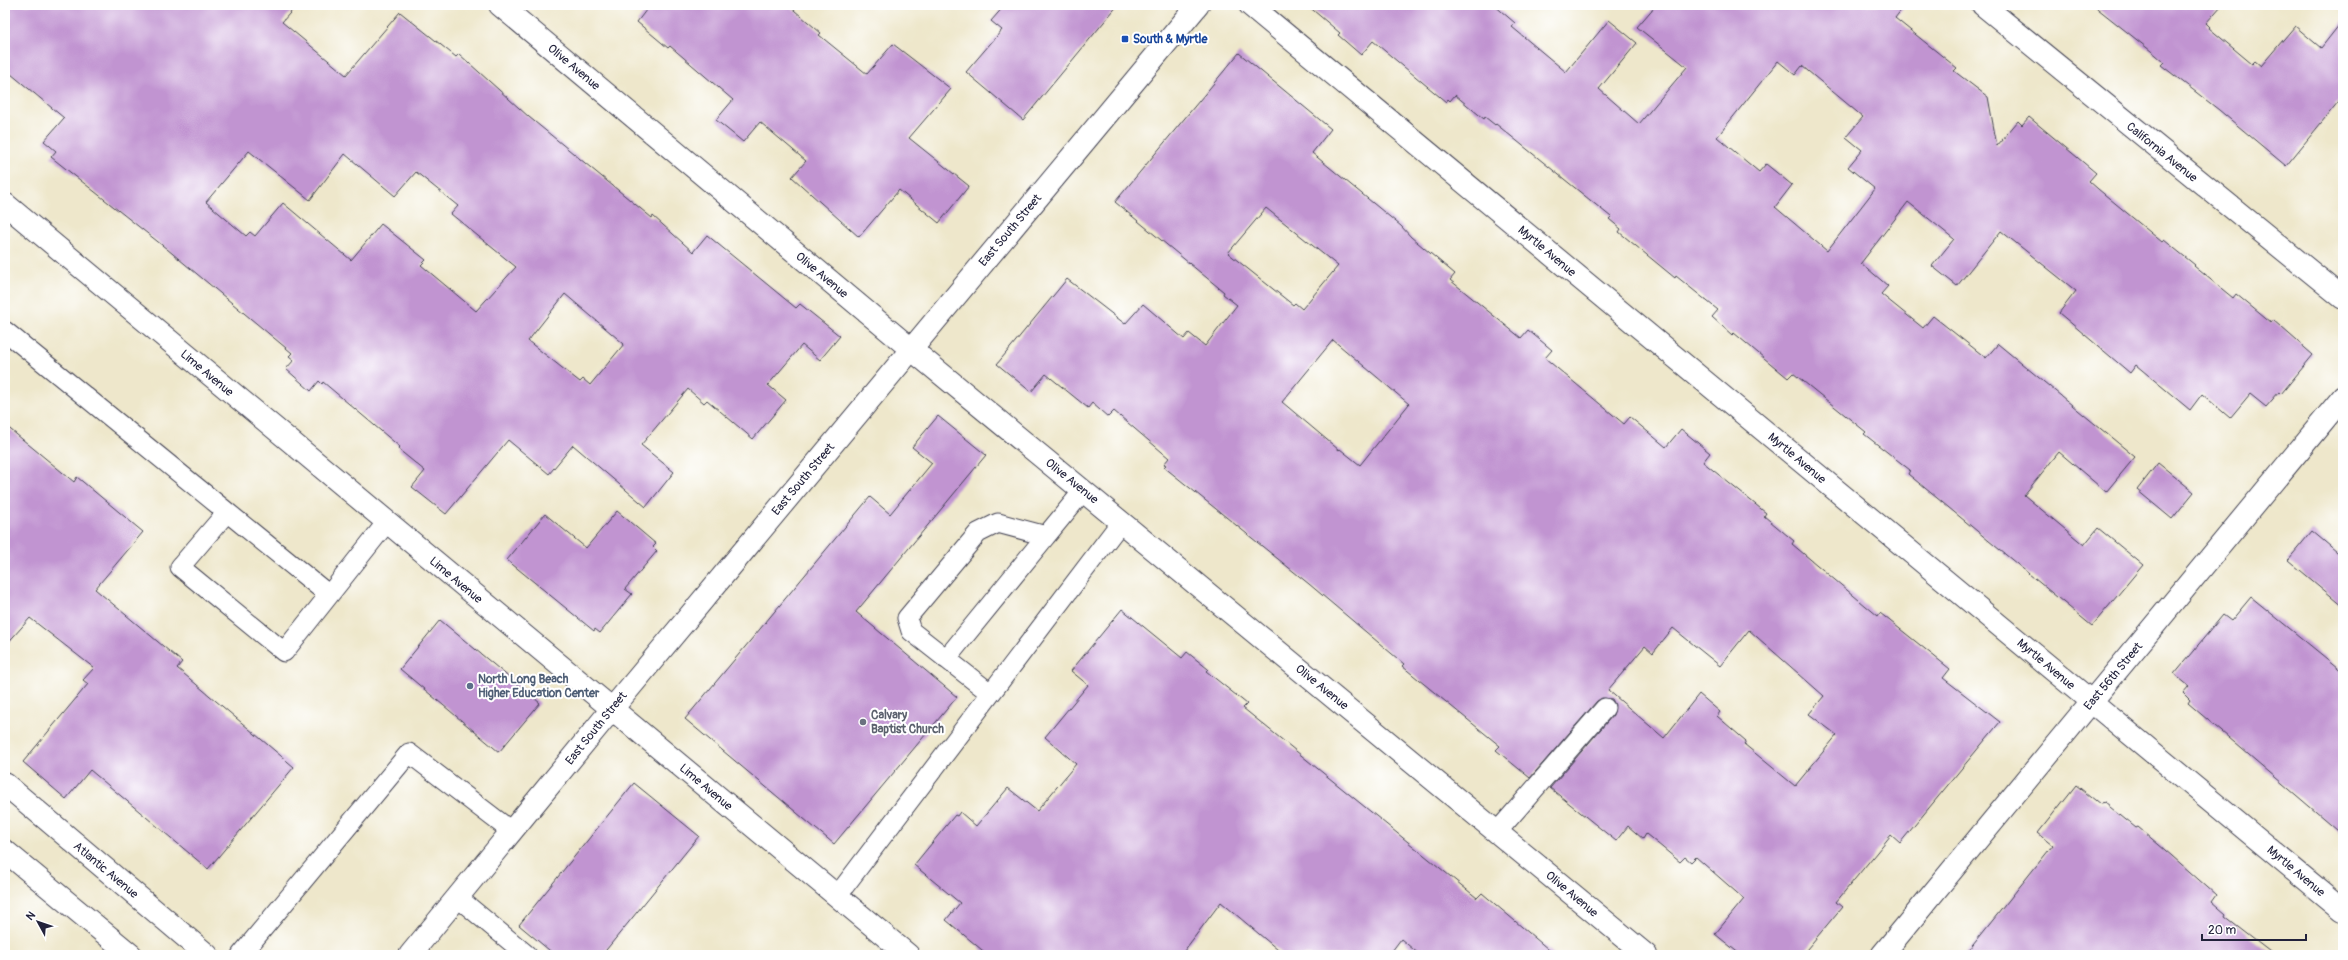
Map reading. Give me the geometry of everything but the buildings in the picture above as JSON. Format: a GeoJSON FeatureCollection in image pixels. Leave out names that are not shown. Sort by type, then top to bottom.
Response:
{"type":"FeatureCollection","features":[{"type":"Feature","properties":{"kind":"street","name":"Olive Avenue"},"geometry":{"type":"LineString","coordinates":[[500,5],[911,349],[1646,955]]}},
{"type":"Feature","properties":{"kind":"street","name":"East South Street"},"geometry":{"type":"LineString","coordinates":[[410,955],[612,709],[1198,5]]}},
{"type":"Feature","properties":{"kind":"street","name":"Myrtle Avenue"},"geometry":{"type":"LineString","coordinates":[[1250,5],[2343,910]]}},
{"type":"Feature","properties":{"kind":"street","name":"California Avenue"},"geometry":{"type":"LineString","coordinates":[[1983,5],[2343,298]]}},
{"type":"Feature","properties":{"kind":"street","name":"Lime Avenue"},"geometry":{"type":"LineString","coordinates":[[5,204],[908,955]]}},
{"type":"Feature","properties":{"kind":"street","name":"East 56th Street"},"geometry":{"type":"LineString","coordinates":[[1882,955],[2343,396]]}},
{"type":"Feature","properties":{"kind":"street","name":"Atlantic Avenue"},"geometry":{"type":"LineString","coordinates":[[5,784],[207,955]]}},
{"type":"Feature","properties":{"kind":"street"},"geometry":{"type":"LineString","coordinates":[[5,851],[131,955]]}},
{"type":"Feature","properties":{"kind":"lane"},"geometry":{"type":"LineString","coordinates":[[5,331],[329,595]]}},
{"type":"Feature","properties":{"kind":"lane"},"geometry":{"type":"LineString","coordinates":[[946,659],[1083,490]]}},
{"type":"Feature","properties":{"kind":"lane"},"geometry":{"type":"LineString","coordinates":[[227,512],[180,567],[284,652],[387,522]]}},
{"type":"Feature","properties":{"kind":"lane"},"geometry":{"type":"LineString","coordinates":[[836,896],[1121,522]]}},
{"type":"Feature","properties":{"kind":"lane"},"geometry":{"type":"LineString","coordinates":[[990,693],[911,631],[908,618],[978,532],[998,523],[1046,536]]}},
{"type":"Feature","properties":{"kind":"lane"},"geometry":{"type":"LineString","coordinates":[[1498,832],[1605,708]]}},
{"type":"Feature","properties":{"kind":"lane"},"geometry":{"type":"LineString","coordinates":[[241,955],[409,753],[511,831]]}},
{"type":"Feature","properties":{"kind":"lane"},"geometry":{"type":"LineString","coordinates":[[457,897],[527,955]]}},
{"type":"Feature","properties":{"kind":"place","name":"South & Myrtle"},"geometry":{"type":"Point","coordinates":[1125,39]}},
{"type":"Feature","properties":{"kind":"place","name":"North Long Beach Higher Education Center"},"geometry":{"type":"Point","coordinates":[470,686]}},
{"type":"Feature","properties":{"kind":"place","name":"Calvary Baptist Church"},"geometry":{"type":"Point","coordinates":[863,722]}}]}
